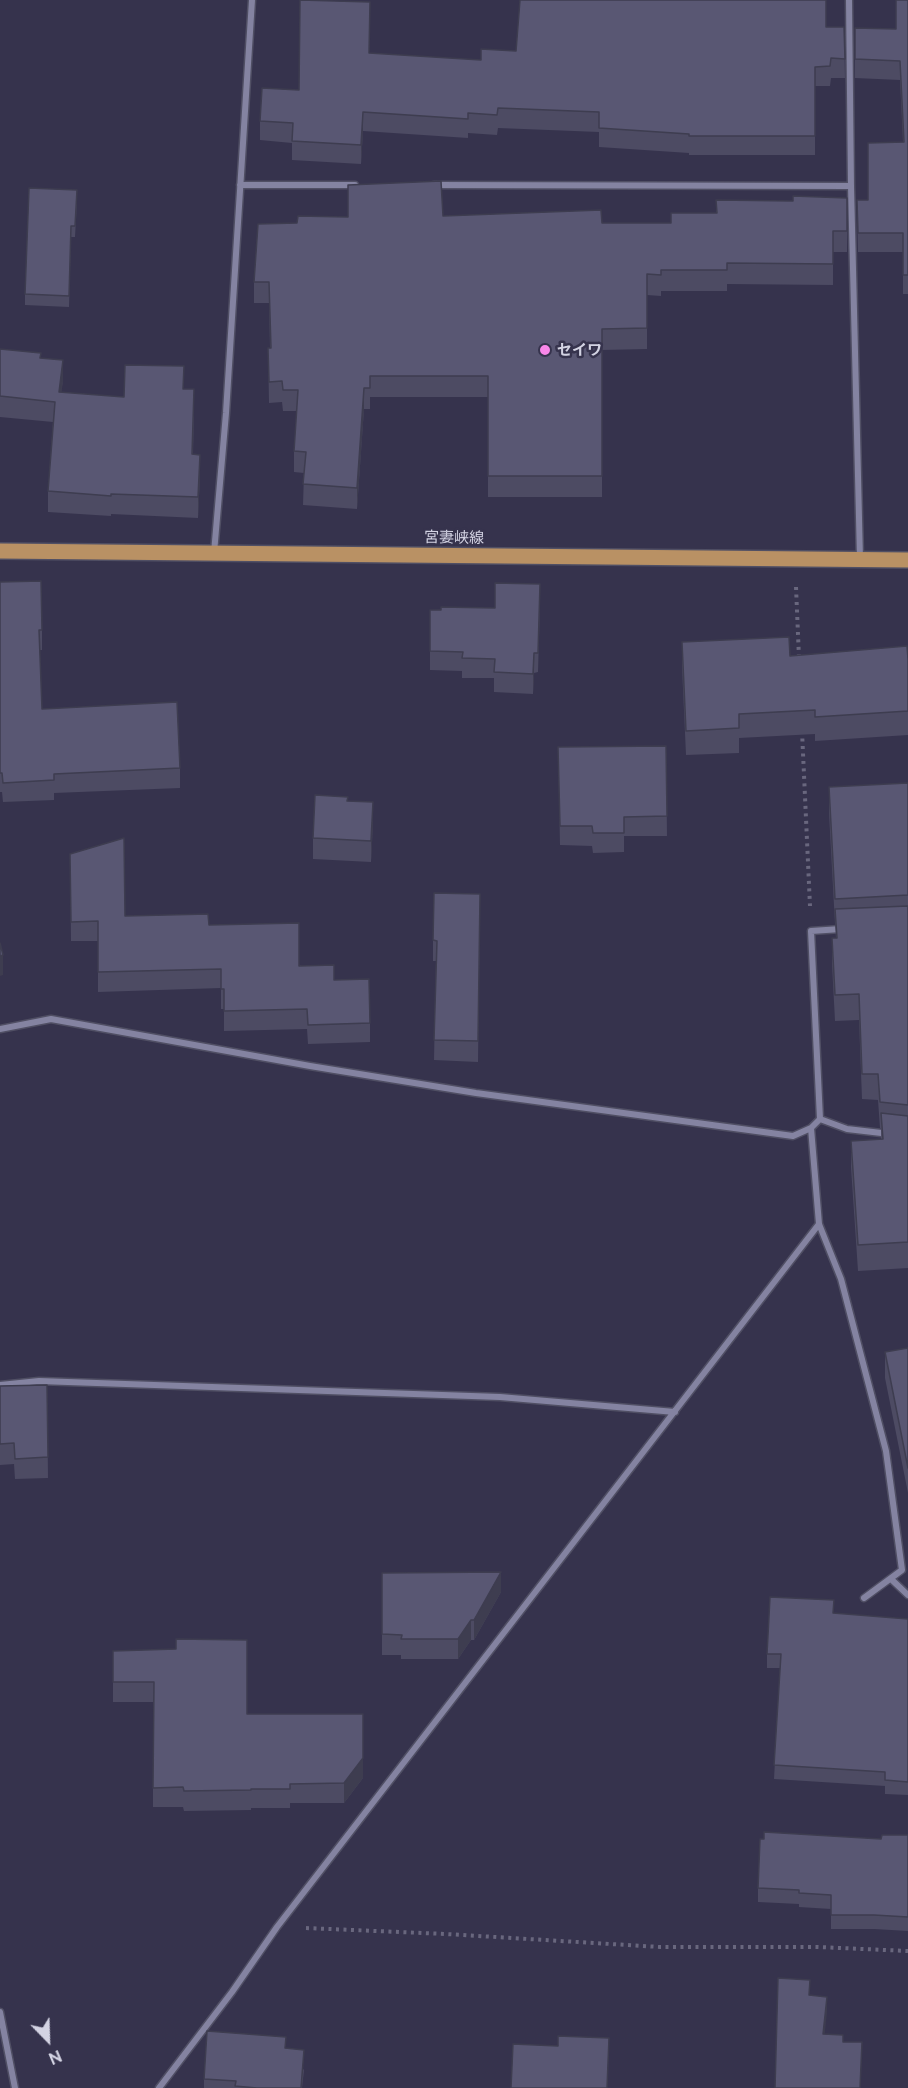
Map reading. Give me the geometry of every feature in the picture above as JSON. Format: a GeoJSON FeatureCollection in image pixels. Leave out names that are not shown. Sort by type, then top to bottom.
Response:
{"type":"FeatureCollection","features":[{"type":"Feature","properties":{"kind":"main road","name":"宮妻峡線"},"geometry":{"type":"LineString","coordinates":[[0,551],[908,560]]}},
{"type":"Feature","properties":{"kind":"street"},"geometry":{"type":"LineString","coordinates":[[214,554],[226,413],[252,0]]}},
{"type":"Feature","properties":{"kind":"street"},"geometry":{"type":"LineString","coordinates":[[849,0],[860,560]]}},
{"type":"Feature","properties":{"kind":"street"},"geometry":{"type":"LineString","coordinates":[[240,185],[360,185]]}},
{"type":"Feature","properties":{"kind":"street"},"geometry":{"type":"LineString","coordinates":[[432,185],[851,186]]}},
{"type":"Feature","properties":{"kind":"street"},"geometry":{"type":"LineString","coordinates":[[0,1029],[51,1019],[321,1068],[488,1095],[793,1136],[811,1128],[820,1119],[811,931],[854,929]]}},
{"type":"Feature","properties":{"kind":"street"},"geometry":{"type":"LineString","coordinates":[[820,1119],[847,1129],[898,1135]]}},
{"type":"Feature","properties":{"kind":"street"},"geometry":{"type":"LineString","coordinates":[[811,1128],[819,1224],[841,1279],[886,1451],[902,1570],[864,1598]]}},
{"type":"Feature","properties":{"kind":"street"},"geometry":{"type":"LineString","coordinates":[[159,2088],[232,1992],[277,1927],[819,1224]]}},
{"type":"Feature","properties":{"kind":"street"},"geometry":{"type":"LineString","coordinates":[[0,1385],[39,1381],[500,1397],[675,1412]]}},
{"type":"Feature","properties":{"kind":"street"},"geometry":{"type":"LineString","coordinates":[[891,1579],[908,1595]]}},
{"type":"Feature","properties":{"kind":"street"},"geometry":{"type":"LineString","coordinates":[[0,2012],[15,2088]]}},
{"type":"Feature","properties":{"kind":"path"},"geometry":{"type":"LineString","coordinates":[[795,560],[799,668]]}},
{"type":"Feature","properties":{"kind":"path"},"geometry":{"type":"LineString","coordinates":[[802,728],[811,931]]}},
{"type":"Feature","properties":{"kind":"path"},"geometry":{"type":"LineString","coordinates":[[277,1927],[446,1934],[660,1947],[818,1947],[908,1951]]}},
{"type":"Feature","properties":{"kind":"building"},"geometry":{"type":"Polygon","coordinates":[[[300,0],[370,2],[369,53],[481,60],[481,49],[516,51],[520,0],[826,0],[826,27],[844,27],[845,59],[831,58],[830,66],[815,67],[815,136],[689,136],[689,134],[599,128],[599,112],[498,108],[497,115],[468,113],[468,119],[363,112],[361,145],[292,141],[293,123],[260,121],[262,88],[299,90],[300,0]]]}},
{"type":"Feature","properties":{"kind":"building"},"geometry":{"type":"Polygon","coordinates":[[[896,0],[908,0],[908,275],[903,275],[903,233],[858,233],[857,200],[868,200],[868,143],[904,142],[900,61],[855,59],[855,28],[896,29],[896,0]]]}},
{"type":"Feature","properties":{"kind":"building"},"geometry":{"type":"Polygon","coordinates":[[[441,181],[443,216],[601,210],[602,223],[671,223],[671,213],[717,213],[716,200],[793,201],[793,196],[847,198],[847,231],[833,231],[833,264],[727,263],[727,270],[661,270],[661,275],[647,274],[647,328],[602,329],[602,476],[488,476],[488,376],[370,376],[370,388],[364,388],[357,488],[303,484],[306,452],[294,451],[298,390],[283,390],[282,381],[269,382],[268,348],[271,348],[269,282],[254,282],[258,224],[297,223],[298,216],[348,217],[348,185],[441,181]]]}},
{"type":"Feature","properties":{"kind":"building"},"geometry":{"type":"Polygon","coordinates":[[[29,188],[77,190],[75,226],[71,226],[69,296],[25,294],[29,188]]]}},
{"type":"Feature","properties":{"kind":"building"},"geometry":{"type":"Polygon","coordinates":[[[0,349],[41,353],[40,358],[63,360],[59,392],[124,397],[125,365],[184,366],[183,389],[194,389],[192,454],[200,455],[198,497],[111,494],[111,496],[48,491],[55,402],[0,396],[0,349]]]}},
{"type":"Feature","properties":{"kind":"building"},"geometry":{"type":"Polygon","coordinates":[[[41,581],[42,630],[39,630],[42,709],[177,702],[180,768],[54,774],[54,780],[3,783],[2,773],[0,773],[0,582],[41,581]]]}},
{"type":"Feature","properties":{"kind":"building"},"geometry":{"type":"Polygon","coordinates":[[[495,583],[540,584],[538,653],[534,653],[533,674],[494,672],[495,659],[462,658],[463,652],[430,651],[430,610],[441,610],[441,607],[495,608],[495,583]]]}},
{"type":"Feature","properties":{"kind":"building"},"geometry":{"type":"Polygon","coordinates":[[[789,637],[790,656],[907,646],[908,711],[815,717],[815,710],[739,714],[739,728],[686,731],[682,642],[789,637]]]}},
{"type":"Feature","properties":{"kind":"building"},"geometry":{"type":"Polygon","coordinates":[[[666,746],[667,816],[624,817],[624,833],[593,833],[592,826],[560,826],[558,747],[666,746]]]}},
{"type":"Feature","properties":{"kind":"building"},"geometry":{"type":"Polygon","coordinates":[[[908,783],[908,895],[835,899],[829,787],[908,783]]]}},
{"type":"Feature","properties":{"kind":"building"},"geometry":{"type":"Polygon","coordinates":[[[315,795],[348,797],[347,801],[373,802],[371,841],[313,838],[315,795]]]}},
{"type":"Feature","properties":{"kind":"building"},"geometry":{"type":"Polygon","coordinates":[[[124,838],[125,916],[208,914],[209,925],[299,923],[299,966],[334,965],[334,980],[369,979],[370,1023],[308,1025],[307,1009],[224,1011],[221,969],[98,972],[98,921],[71,922],[70,854],[124,838]]]}},
{"type":"Feature","properties":{"kind":"building"},"geometry":{"type":"Polygon","coordinates":[[[434,893],[480,894],[478,1041],[434,1040],[437,941],[433,940],[434,893]]]}},
{"type":"Feature","properties":{"kind":"building"},"geometry":{"type":"Polygon","coordinates":[[[908,906],[908,1105],[880,1102],[878,1074],[862,1074],[859,994],[835,995],[832,938],[837,938],[835,909],[908,906]]]}},
{"type":"Feature","properties":{"kind":"building"},"geometry":{"type":"Polygon","coordinates":[[[881,1113],[908,1116],[908,1242],[858,1245],[851,1141],[883,1139],[881,1113]]]}},
{"type":"Feature","properties":{"kind":"building"},"geometry":{"type":"Polygon","coordinates":[[[908,1348],[908,1468],[885,1352],[908,1348]]]}},
{"type":"Feature","properties":{"kind":"building"},"geometry":{"type":"Polygon","coordinates":[[[47,1385],[48,1457],[15,1459],[14,1443],[0,1444],[0,1386],[47,1385]]]}},
{"type":"Feature","properties":{"kind":"building"},"geometry":{"type":"Polygon","coordinates":[[[501,1572],[474,1620],[471,1620],[458,1639],[401,1639],[402,1635],[382,1634],[382,1573],[501,1572]]]}},
{"type":"Feature","properties":{"kind":"building"},"geometry":{"type":"Polygon","coordinates":[[[770,1597],[834,1600],[833,1613],[908,1619],[908,1782],[885,1780],[885,1772],[774,1765],[781,1654],[767,1654],[770,1597]]]}},
{"type":"Feature","properties":{"kind":"building"},"geometry":{"type":"Polygon","coordinates":[[[176,1639],[247,1640],[247,1714],[363,1714],[363,1758],[344,1783],[290,1784],[290,1789],[184,1791],[183,1787],[153,1788],[154,1682],[113,1682],[113,1651],[176,1649],[176,1639]]]}},
{"type":"Feature","properties":{"kind":"building"},"geometry":{"type":"Polygon","coordinates":[[[764,1832],[881,1839],[882,1835],[908,1835],[908,1917],[831,1915],[831,1895],[799,1893],[799,1890],[758,1888],[760,1839],[764,1839],[764,1832]]]}},
{"type":"Feature","properties":{"kind":"building"},"geometry":{"type":"Polygon","coordinates":[[[778,1978],[810,1980],[809,1995],[827,1997],[823,2034],[843,2035],[843,2042],[862,2042],[860,2088],[775,2088],[778,1978]]]}},
{"type":"Feature","properties":{"kind":"building"},"geometry":{"type":"Polygon","coordinates":[[[207,2031],[286,2037],[285,2048],[304,2050],[301,2088],[235,2086],[236,2081],[204,2079],[207,2031]]]}},
{"type":"Feature","properties":{"kind":"building"},"geometry":{"type":"Polygon","coordinates":[[[558,2036],[609,2038],[607,2088],[511,2088],[513,2044],[558,2046],[558,2036]]]}},
{"type":"Feature","properties":{"kind":"place","name":"セイワ"},"geometry":{"type":"Point","coordinates":[545,350]}}]}
